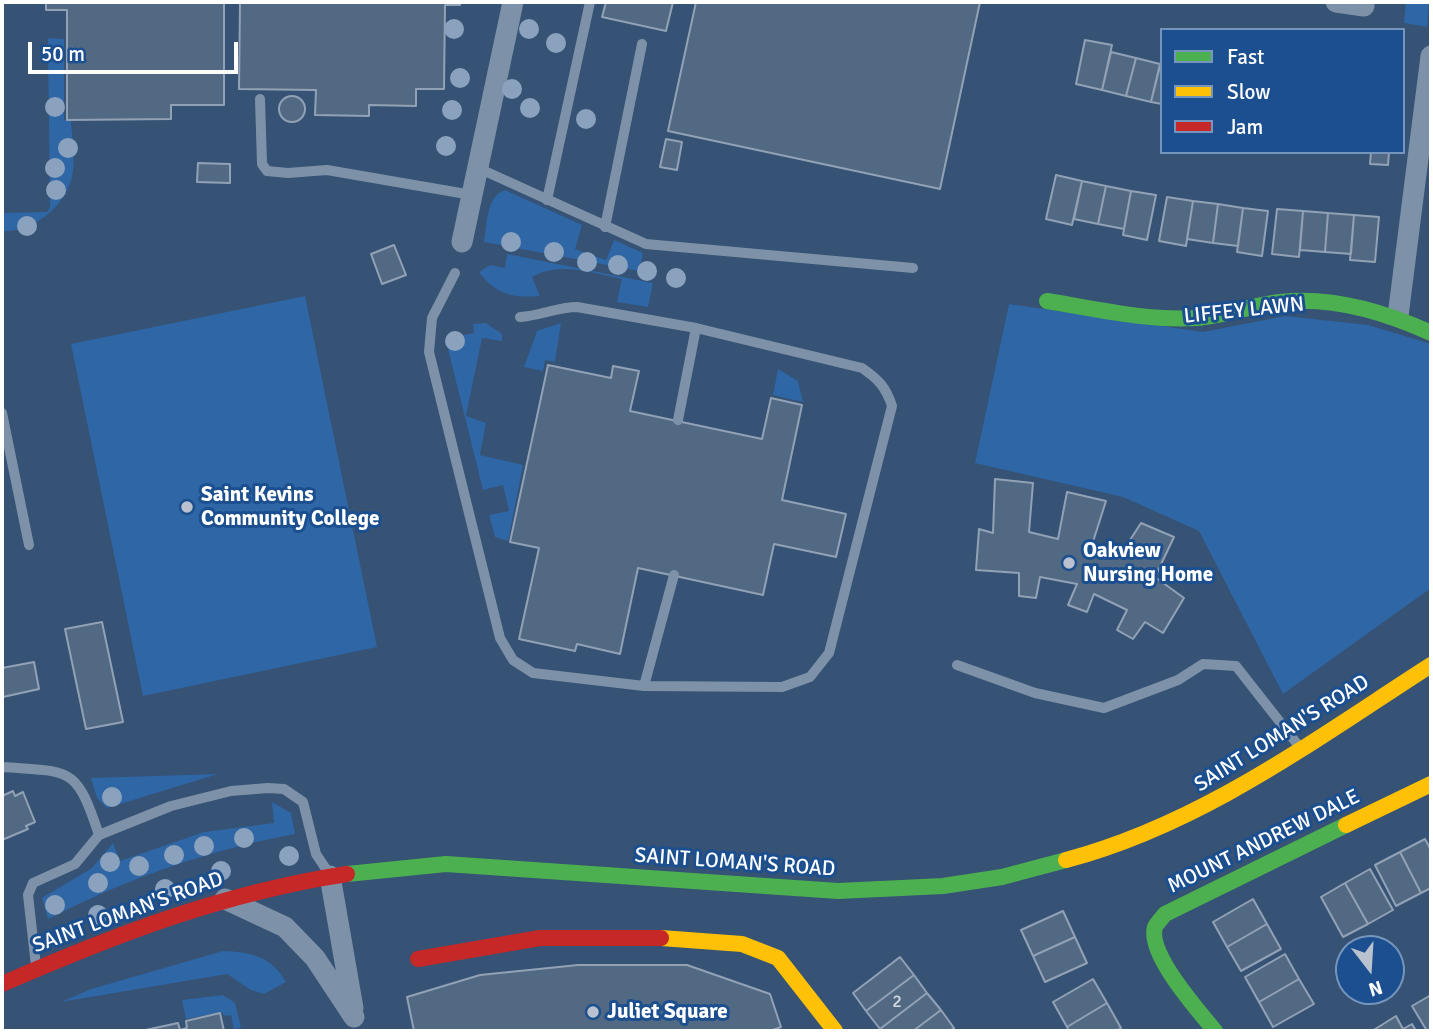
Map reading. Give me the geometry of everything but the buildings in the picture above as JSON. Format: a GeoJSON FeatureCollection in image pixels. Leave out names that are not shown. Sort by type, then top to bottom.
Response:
{"type":"FeatureCollection","features":[{"type":"Feature","properties":{"kind":"street"},"geometry":{"type":"LineString","coordinates":[[462,242],[513,2]]}},
{"type":"Feature","properties":{"kind":"street"},"geometry":{"type":"LineString","coordinates":[[1336,2],[1364,6]]}},
{"type":"Feature","properties":{"kind":"street"},"geometry":{"type":"LineString","coordinates":[[1398,316],[1431,56]]}},
{"type":"Feature","properties":{"kind":"street","name":"LIFFEY LAWN"},"geometry":{"type":"LineString","coordinates":[[1047,301],[1158,318],[1197,318],[1290,301],[1347,306],[1398,316],[1431,333]]}},
{"type":"Feature","properties":{"kind":"street","name":"SAINT LOMAN'S ROAD"},"geometry":{"type":"LineString","coordinates":[[2,984],[154,921],[225,899],[330,876],[446,864],[771,888],[886,891],[1002,877],[1093,853],[1155,830],[1220,800],[1431,665]]}},
{"type":"Feature","properties":{"kind":"street","name":"MOUNT ANDREW DALE"},"geometry":{"type":"LineString","coordinates":[[1215,1031],[1164,961],[1155,942],[1155,928],[1165,914],[1431,784]]}},
{"type":"Feature","properties":{"kind":"street"},"geometry":{"type":"LineString","coordinates":[[330,876],[355,1024]]}},
{"type":"Feature","properties":{"kind":"street"},"geometry":{"type":"LineString","coordinates":[[225,899],[285,927],[315,958],[355,1024]]}},
{"type":"Feature","properties":{"kind":"street"},"geometry":{"type":"LineString","coordinates":[[418,959],[540,938],[637,936],[742,944],[778,958],[835,1031]]}},
{"type":"Feature","properties":{"kind":"lane"},"geometry":{"type":"LineString","coordinates":[[547,200],[590,2]]}},
{"type":"Feature","properties":{"kind":"lane"},"geometry":{"type":"LineString","coordinates":[[606,228],[642,44]]}},
{"type":"Feature","properties":{"kind":"lane"},"geometry":{"type":"LineString","coordinates":[[260,99],[262,164],[267,171],[288,173],[327,170],[472,195]]}},
{"type":"Feature","properties":{"kind":"lane"},"geometry":{"type":"LineString","coordinates":[[478,169],[646,244],[913,268]]}},
{"type":"Feature","properties":{"kind":"lane"},"geometry":{"type":"LineString","coordinates":[[455,273],[432,318],[429,352],[505,650],[513,660],[533,673],[644,686],[782,687],[810,677],[829,653],[892,406],[887,391],[878,379],[862,368],[696,328],[577,307],[561,307],[539,316],[520,317]]}},
{"type":"Feature","properties":{"kind":"lane"},"geometry":{"type":"LineString","coordinates":[[678,420],[696,328]]}},
{"type":"Feature","properties":{"kind":"lane"},"geometry":{"type":"LineString","coordinates":[[2,413],[29,545]]}},
{"type":"Feature","properties":{"kind":"lane"},"geometry":{"type":"LineString","coordinates":[[644,686],[674,575]]}},
{"type":"Feature","properties":{"kind":"lane"},"geometry":{"type":"LineString","coordinates":[[957,665],[1035,693],[1104,708],[1178,680],[1203,664],[1236,666],[1286,725],[1302,750]]}},
{"type":"Feature","properties":{"kind":"lane"},"geometry":{"type":"LineString","coordinates":[[2,767],[56,771],[70,776],[83,793],[99,835]]}},
{"type":"Feature","properties":{"kind":"lane"},"geometry":{"type":"LineString","coordinates":[[36,969],[30,887],[39,879],[75,863],[99,835],[191,800],[250,789],[284,789],[303,802],[316,854],[330,876]]}},
{"type":"Feature","properties":{"kind":"shaded area"},"geometry":{"type":"Polygon","coordinates":[[[1406,2],[1429,2],[1427,27],[1404,23],[1406,2]]]}},
{"type":"Feature","properties":{"kind":"shaded area"},"geometry":{"type":"Polygon","coordinates":[[[48,38],[64,39],[64,120],[71,121],[73,171],[65,195],[48,214],[26,227],[2,231],[2,213],[47,212],[50,208],[48,38]]]}},
{"type":"Feature","properties":{"kind":"shaded area"},"geometry":{"type":"Polygon","coordinates":[[[505,190],[582,225],[575,249],[606,260],[614,240],[643,253],[639,271],[484,242],[491,205],[494,198],[505,190]]]}},
{"type":"Feature","properties":{"kind":"shaded area"},"geometry":{"type":"Polygon","coordinates":[[[507,254],[653,283],[648,307],[617,302],[622,279],[576,270],[554,270],[532,277],[540,296],[506,293],[492,286],[479,272],[490,265],[505,268],[507,254]]]}},
{"type":"Feature","properties":{"kind":"shaded area"},"geometry":{"type":"Polygon","coordinates":[[[305,296],[377,647],[143,696],[71,344],[305,296]]]}},
{"type":"Feature","properties":{"kind":"shaded area"},"geometry":{"type":"Polygon","coordinates":[[[1009,304],[1203,332],[1285,316],[1368,325],[1431,344],[1431,588],[1283,694],[1199,531],[1123,497],[975,463],[1009,304]]]}},
{"type":"Feature","properties":{"kind":"shaded area"},"geometry":{"type":"Polygon","coordinates":[[[486,323],[502,334],[502,341],[482,338],[466,416],[486,423],[480,455],[523,465],[508,541],[495,537],[489,515],[509,511],[503,485],[483,490],[447,345],[447,338],[474,333],[473,324],[486,323]]]}},
{"type":"Feature","properties":{"kind":"shaded area"},"geometry":{"type":"Polygon","coordinates":[[[561,323],[555,362],[545,360],[543,371],[524,367],[537,331],[561,323]]]}},
{"type":"Feature","properties":{"kind":"shaded area"},"geometry":{"type":"Polygon","coordinates":[[[778,369],[798,381],[803,402],[773,395],[778,369]]]}},
{"type":"Feature","properties":{"kind":"shaded area"},"geometry":{"type":"Polygon","coordinates":[[[218,774],[107,808],[97,798],[91,778],[218,774]]]}},
{"type":"Feature","properties":{"kind":"shaded area"},"geometry":{"type":"Polygon","coordinates":[[[272,802],[291,813],[295,834],[231,848],[168,867],[48,919],[42,898],[92,868],[113,843],[120,861],[204,832],[274,823],[272,802]]]}},
{"type":"Feature","properties":{"kind":"shaded area"},"geometry":{"type":"Polygon","coordinates":[[[223,951],[259,957],[274,966],[286,982],[264,994],[251,990],[227,974],[61,1002],[91,989],[223,951]]]}},
{"type":"Feature","properties":{"kind":"shaded area"},"geometry":{"type":"Polygon","coordinates":[[[223,995],[235,1003],[241,1028],[234,1029],[231,1015],[225,1016],[221,1012],[186,1019],[182,1000],[223,995]]]}},
{"type":"Feature","properties":{"kind":"traffic: fast"},"geometry":{"type":"LineString","coordinates":[[1047,301],[1159,318],[1207,317],[1259,305],[1319,301],[1377,312],[1431,333]]}},
{"type":"Feature","properties":{"kind":"traffic: fast"},"geometry":{"type":"LineString","coordinates":[[1215,1031],[1166,966],[1155,938],[1156,925],[1165,914],[1346,825]]}},
{"type":"Feature","properties":{"kind":"traffic: fast"},"geometry":{"type":"LineString","coordinates":[[347,874],[446,864],[838,891],[943,886],[1002,877],[1066,860]]}},
{"type":"Feature","properties":{"kind":"traffic: slow"},"geometry":{"type":"LineString","coordinates":[[1066,860],[1164,825],[1210,802],[1300,750],[1431,665]]}},
{"type":"Feature","properties":{"kind":"traffic: slow"},"geometry":{"type":"LineString","coordinates":[[1346,825],[1431,784]]}},
{"type":"Feature","properties":{"kind":"traffic: slow"},"geometry":{"type":"LineString","coordinates":[[661,938],[742,944],[778,958],[835,1031]]}},
{"type":"Feature","properties":{"kind":"traffic: jam"},"geometry":{"type":"LineString","coordinates":[[2,984],[87,948],[171,917],[257,892],[347,874]]}},
{"type":"Feature","properties":{"kind":"traffic: jam"},"geometry":{"type":"LineString","coordinates":[[418,959],[540,938],[661,938]]}},
{"type":"Feature","properties":{"kind":"place","name":"Saint Kevins Community College"},"geometry":{"type":"Point","coordinates":[187,507]}},
{"type":"Feature","properties":{"kind":"place","name":"Oakview Nursing Home"},"geometry":{"type":"Point","coordinates":[1069,563]}},
{"type":"Feature","properties":{"kind":"place","name":"Juliet Square"},"geometry":{"type":"Point","coordinates":[593,1012]}}]}
